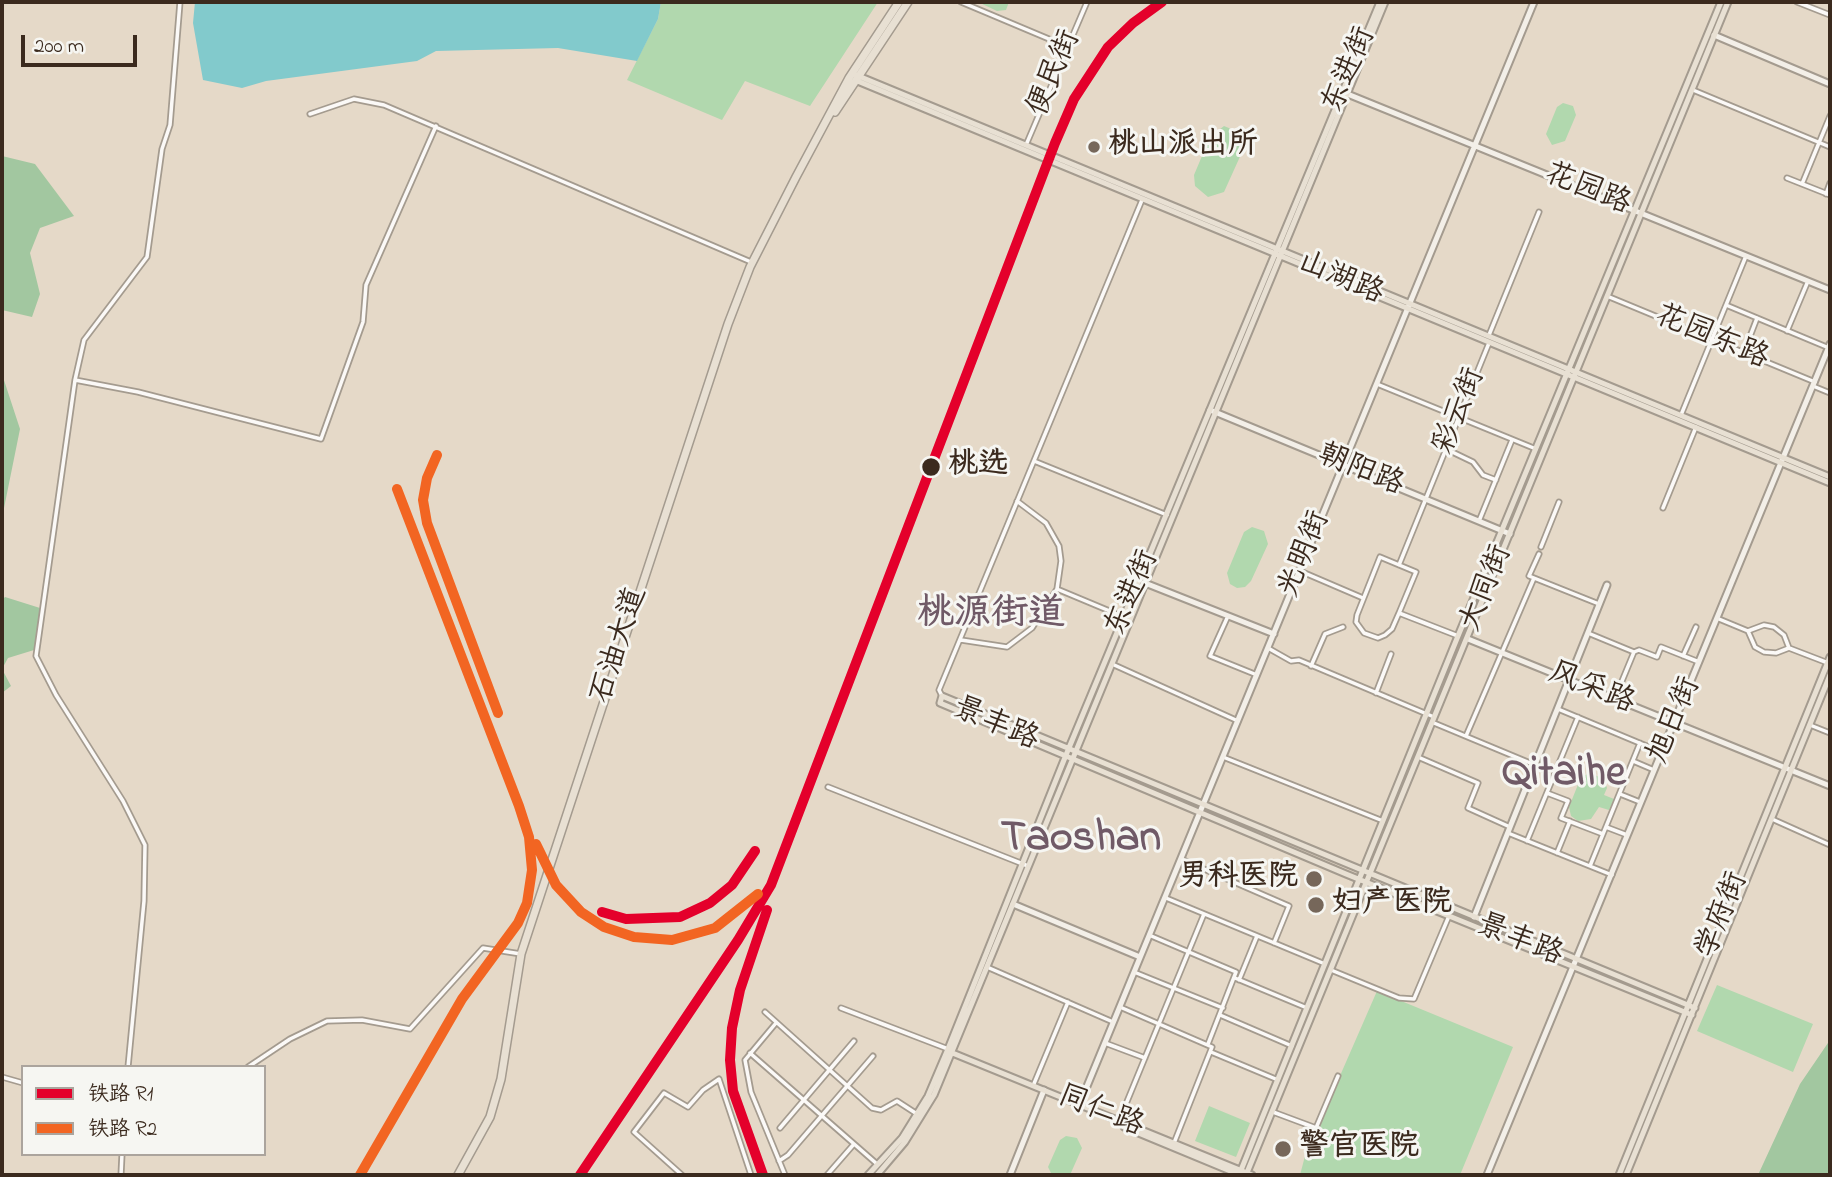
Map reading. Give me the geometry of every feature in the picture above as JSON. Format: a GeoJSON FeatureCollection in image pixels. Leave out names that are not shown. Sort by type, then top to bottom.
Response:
{"type":"FeatureCollection","features":[{"type":"Feature","properties":{"kind":"highway","name":"石油大道"},"geometry":{"type":"LineString","coordinates":[[458,1175],[490,1117],[501,1079],[521,954],[708,381],[753,262],[822,129],[899,2]]}},
{"type":"Feature","properties":{"kind":"highway","name":"石油大道"},"geometry":{"type":"LineString","coordinates":[[854,77],[908,2]]}},
{"type":"Feature","properties":{"kind":"main road","name":"东进街"},"geometry":{"type":"LineString","coordinates":[[1345,93],[1380,2]]}},
{"type":"Feature","properties":{"kind":"main road","name":"东进街"},"geometry":{"type":"LineString","coordinates":[[1070,753],[1145,583],[1279,251],[1385,2]]}},
{"type":"Feature","properties":{"kind":"main road","name":"光明街"},"geometry":{"type":"LineString","coordinates":[[1078,1106],[1534,2]]}},
{"type":"Feature","properties":{"kind":"main road","name":"大同街"},"geometry":{"type":"LineString","coordinates":[[1243,1174],[1278,1080],[1426,713],[1721,2]]}},
{"type":"Feature","properties":{"kind":"main road","name":"大同街"},"geometry":{"type":"LineString","coordinates":[[1243,1174],[1272,1112],[1435,720],[1728,2]]}},
{"type":"Feature","properties":{"kind":"main road"},"geometry":{"type":"LineString","coordinates":[[1714,35],[1830,84]]}},
{"type":"Feature","properties":{"kind":"main road","name":"山湖路"},"geometry":{"type":"LineString","coordinates":[[854,77],[1576,373],[1830,483]]}},
{"type":"Feature","properties":{"kind":"main road","name":"山湖路"},"geometry":{"type":"LineString","coordinates":[[854,77],[1143,198],[1279,251]]}},
{"type":"Feature","properties":{"kind":"main road","name":"花园路"},"geometry":{"type":"LineString","coordinates":[[1345,93],[1830,290]]}},
{"type":"Feature","properties":{"kind":"main road","name":"旭日街"},"geometry":{"type":"LineString","coordinates":[[1487,1175],[1719,619],[1829,346]]}},
{"type":"Feature","properties":{"kind":"main road","name":"东进街"},"geometry":{"type":"LineString","coordinates":[[877,1175],[916,1125],[934,1095],[1124,617],[1213,411]]}},
{"type":"Feature","properties":{"kind":"main road","name":"朝阳路"},"geometry":{"type":"LineString","coordinates":[[1213,411],[1510,534]]}},
{"type":"Feature","properties":{"kind":"main road","name":"山湖路"},"geometry":{"type":"LineString","coordinates":[[1681,418],[1696,427],[1830,477]]}},
{"type":"Feature","properties":{"kind":"main road"},"geometry":{"type":"LineString","coordinates":[[1145,583],[1274,634]]}},
{"type":"Feature","properties":{"kind":"main road"},"geometry":{"type":"LineString","coordinates":[[1474,917],[1607,585]]}},
{"type":"Feature","properties":{"kind":"main road","name":"风采路"},"geometry":{"type":"LineString","coordinates":[[1468,639],[1830,786]]}},
{"type":"Feature","properties":{"kind":"main road","name":"学府街"},"geometry":{"type":"LineString","coordinates":[[1626,1175],[1784,768],[1829,660]]}},
{"type":"Feature","properties":{"kind":"main road","name":"学府街"},"geometry":{"type":"LineString","coordinates":[[1619,1175],[1772,818],[1830,675]]}},
{"type":"Feature","properties":{"kind":"main road","name":"景丰路"},"geometry":{"type":"LineString","coordinates":[[942,696],[1359,879],[1575,962]]}},
{"type":"Feature","properties":{"kind":"main road","name":"景丰路"},"geometry":{"type":"LineString","coordinates":[[1202,808],[1363,869],[1690,1010]]}},
{"type":"Feature","properties":{"kind":"main road","name":"东进街"},"geometry":{"type":"LineString","coordinates":[[868,1175],[916,1114],[949,1053],[1013,904],[1026,864]]}},
{"type":"Feature","properties":{"kind":"main road"},"geometry":{"type":"LineString","coordinates":[[1013,904],[1140,957]]}},
{"type":"Feature","properties":{"kind":"main road","name":"同仁路"},"geometry":{"type":"LineString","coordinates":[[949,1053],[1044,1092]]}},
{"type":"Feature","properties":{"kind":"main road","name":"同仁路"},"geometry":{"type":"LineString","coordinates":[[949,1053],[1243,1174]]}},
{"type":"Feature","properties":{"kind":"main road"},"geometry":{"type":"LineString","coordinates":[[1010,1175],[1044,1092]]}},
{"type":"Feature","properties":{"kind":"main road","name":"同仁路"},"geometry":{"type":"LineString","coordinates":[[1078,1106],[1243,1174]]}},
{"type":"Feature","properties":{"kind":"street"},"geometry":{"type":"LineString","coordinates":[[128,1065],[145,890],[145,845],[123,801],[56,695],[36,656],[75,380],[84,340],[147,257],[162,149],[170,125],[180,2]]}},
{"type":"Feature","properties":{"kind":"street"},"geometry":{"type":"LineString","coordinates":[[961,2],[1068,47]]}},
{"type":"Feature","properties":{"kind":"street","name":"便民街"},"geometry":{"type":"LineString","coordinates":[[1026,146],[1087,2]]}},
{"type":"Feature","properties":{"kind":"street"},"geometry":{"type":"LineString","coordinates":[[1797,2],[1830,15]]}},
{"type":"Feature","properties":{"kind":"street"},"geometry":{"type":"LineString","coordinates":[[1691,90],[1830,147]]}},
{"type":"Feature","properties":{"kind":"street"},"geometry":{"type":"LineString","coordinates":[[310,114],[344,101],[368,100],[436,126],[753,262]]}},
{"type":"Feature","properties":{"kind":"street"},"geometry":{"type":"LineString","coordinates":[[1801,184],[1830,116]]}},
{"type":"Feature","properties":{"kind":"street"},"geometry":{"type":"LineString","coordinates":[[75,380],[138,392],[321,439],[363,322],[366,285],[436,126]]}},
{"type":"Feature","properties":{"kind":"street"},"geometry":{"type":"LineString","coordinates":[[1787,178],[1828,195],[1830,183]]}},
{"type":"Feature","properties":{"kind":"street"},"geometry":{"type":"LineString","coordinates":[[942,696],[939,690],[1143,198]]}},
{"type":"Feature","properties":{"kind":"street","name":"彩云街"},"geometry":{"type":"LineString","coordinates":[[1399,565],[1539,212]]}},
{"type":"Feature","properties":{"kind":"street"},"geometry":{"type":"LineString","coordinates":[[1681,418],[1746,256]]}},
{"type":"Feature","properties":{"kind":"street"},"geometry":{"type":"LineString","coordinates":[[1787,331],[1808,281]]}},
{"type":"Feature","properties":{"kind":"street","name":"花园东路"},"geometry":{"type":"LineString","coordinates":[[1607,296],[1744,353],[1830,393]]}},
{"type":"Feature","properties":{"kind":"street"},"geometry":{"type":"LineString","coordinates":[[1726,306],[1829,346]]}},
{"type":"Feature","properties":{"kind":"street"},"geometry":{"type":"LineString","coordinates":[[1744,353],[1757,318]]}},
{"type":"Feature","properties":{"kind":"street"},"geometry":{"type":"LineString","coordinates":[[1377,384],[1536,449]]}},
{"type":"Feature","properties":{"kind":"street"},"geometry":{"type":"LineString","coordinates":[[1663,508],[1696,427]]}},
{"type":"Feature","properties":{"kind":"street"},"geometry":{"type":"LineString","coordinates":[[1479,521],[1512,440]]}},
{"type":"Feature","properties":{"kind":"street"},"geometry":{"type":"LineString","coordinates":[[1446,449],[1473,462],[1483,475],[1496,480]]}},
{"type":"Feature","properties":{"kind":"street"},"geometry":{"type":"LineString","coordinates":[[1034,461],[1167,515]]}},
{"type":"Feature","properties":{"kind":"street"},"geometry":{"type":"LineString","coordinates":[[960,639],[1007,647],[1032,628],[1057,589],[1061,561],[1059,546],[1046,523],[1017,501]]}},
{"type":"Feature","properties":{"kind":"street"},"geometry":{"type":"LineString","coordinates":[[1541,547],[1559,502]]}},
{"type":"Feature","properties":{"kind":"street"},"geometry":{"type":"LineString","coordinates":[[1539,554],[1530,576],[1599,604]]}},
{"type":"Feature","properties":{"kind":"street"},"geometry":{"type":"LineString","coordinates":[[1380,557],[1416,572],[1392,629],[1378,638],[1364,633],[1356,622],[1380,557]]}},
{"type":"Feature","properties":{"kind":"street"},"geometry":{"type":"LineString","coordinates":[[1300,571],[1363,598]]}},
{"type":"Feature","properties":{"kind":"street"},"geometry":{"type":"LineString","coordinates":[[1466,736],[1534,578]]}},
{"type":"Feature","properties":{"kind":"street"},"geometry":{"type":"LineString","coordinates":[[1057,589],[1124,617]]}},
{"type":"Feature","properties":{"kind":"street"},"geometry":{"type":"LineString","coordinates":[[1399,612],[1458,636]]}},
{"type":"Feature","properties":{"kind":"street"},"geometry":{"type":"LineString","coordinates":[[1228,616],[1210,656],[1256,675]]}},
{"type":"Feature","properties":{"kind":"street"},"geometry":{"type":"LineString","coordinates":[[1719,619],[1748,631],[1764,625],[1774,627],[1784,635],[1789,648]]}},
{"type":"Feature","properties":{"kind":"street"},"geometry":{"type":"LineString","coordinates":[[1350,624],[1356,622]]}},
{"type":"Feature","properties":{"kind":"street"},"geometry":{"type":"LineString","coordinates":[[1311,666],[1325,634],[1343,627]]}},
{"type":"Feature","properties":{"kind":"street"},"geometry":{"type":"LineString","coordinates":[[1683,656],[1696,627]]}},
{"type":"Feature","properties":{"kind":"street"},"geometry":{"type":"LineString","coordinates":[[1748,631],[1755,647],[1763,652],[1776,653],[1789,648],[1829,660]]}},
{"type":"Feature","properties":{"kind":"street"},"geometry":{"type":"LineString","coordinates":[[1588,633],[1634,652],[1639,650],[1657,657],[1661,647],[1700,663]]}},
{"type":"Feature","properties":{"kind":"street"},"geometry":{"type":"LineString","coordinates":[[1268,648],[1291,661],[1311,666],[1426,713],[1466,736],[1535,765]]}},
{"type":"Feature","properties":{"kind":"street"},"geometry":{"type":"LineString","coordinates":[[1615,700],[1634,652]]}},
{"type":"Feature","properties":{"kind":"street"},"geometry":{"type":"LineString","coordinates":[[1376,692],[1391,654]]}},
{"type":"Feature","properties":{"kind":"street"},"geometry":{"type":"LineString","coordinates":[[1111,664],[1238,721]]}},
{"type":"Feature","properties":{"kind":"street"},"geometry":{"type":"LineString","coordinates":[[1558,708],[1663,753]]}},
{"type":"Feature","properties":{"kind":"street"},"geometry":{"type":"LineString","coordinates":[[1527,841],[1578,717]]}},
{"type":"Feature","properties":{"kind":"street"},"geometry":{"type":"LineString","coordinates":[[1810,725],[1830,733]]}},
{"type":"Feature","properties":{"kind":"street"},"geometry":{"type":"LineString","coordinates":[[1590,866],[1640,743]]}},
{"type":"Feature","properties":{"kind":"street"},"geometry":{"type":"LineString","coordinates":[[1223,757],[1383,821]]}},
{"type":"Feature","properties":{"kind":"street"},"geometry":{"type":"LineString","coordinates":[[1418,757],[1478,783],[1468,808],[1527,841],[1612,875]]}},
{"type":"Feature","properties":{"kind":"street"},"geometry":{"type":"LineString","coordinates":[[1633,761],[1655,770]]}},
{"type":"Feature","properties":{"kind":"street"},"geometry":{"type":"LineString","coordinates":[[828,787],[1026,864]]}},
{"type":"Feature","properties":{"kind":"street"},"geometry":{"type":"LineString","coordinates":[[1547,793],[1568,801],[1561,818],[1603,834]]}},
{"type":"Feature","properties":{"kind":"street"},"geometry":{"type":"LineString","coordinates":[[1619,794],[1642,803]]}},
{"type":"Feature","properties":{"kind":"street"},"geometry":{"type":"LineString","coordinates":[[1772,818],[1830,845]]}},
{"type":"Feature","properties":{"kind":"street"},"geometry":{"type":"LineString","coordinates":[[1557,853],[1570,821]]}},
{"type":"Feature","properties":{"kind":"street"},"geometry":{"type":"LineString","coordinates":[[1606,827],[1628,836]]}},
{"type":"Feature","properties":{"kind":"street"},"geometry":{"type":"LineString","coordinates":[[1181,859],[1289,906],[1274,943]]}},
{"type":"Feature","properties":{"kind":"street"},"geometry":{"type":"LineString","coordinates":[[1165,897],[1325,964]]}},
{"type":"Feature","properties":{"kind":"street"},"geometry":{"type":"LineString","coordinates":[[1119,1121],[1204,914]]}},
{"type":"Feature","properties":{"kind":"street"},"geometry":{"type":"LineString","coordinates":[[1331,970],[1399,998],[1414,999],[1450,914]]}},
{"type":"Feature","properties":{"kind":"street"},"geometry":{"type":"LineString","coordinates":[[1149,935],[1236,972],[1237,979]]}},
{"type":"Feature","properties":{"kind":"street"},"geometry":{"type":"LineString","coordinates":[[1208,1044],[1257,936]]}},
{"type":"Feature","properties":{"kind":"street"},"geometry":{"type":"LineString","coordinates":[[251,1065],[290,1039],[327,1021],[362,1020],[410,1028],[483,948],[521,954]]}},
{"type":"Feature","properties":{"kind":"street"},"geometry":{"type":"LineString","coordinates":[[987,967],[1113,1022]]}},
{"type":"Feature","properties":{"kind":"street"},"geometry":{"type":"LineString","coordinates":[[1134,971],[1223,1008]]}},
{"type":"Feature","properties":{"kind":"street"},"geometry":{"type":"LineString","coordinates":[[1237,979],[1307,1008]]}},
{"type":"Feature","properties":{"kind":"street"},"geometry":{"type":"LineString","coordinates":[[1033,1086],[1068,1002]]}},
{"type":"Feature","properties":{"kind":"street"},"geometry":{"type":"LineString","coordinates":[[1120,1007],[1212,1047],[1174,1144]]}},
{"type":"Feature","properties":{"kind":"street"},"geometry":{"type":"LineString","coordinates":[[841,1008],[949,1053]]}},
{"type":"Feature","properties":{"kind":"street"},"geometry":{"type":"LineString","coordinates":[[765,1012],[877,1110],[897,1101],[916,1114]]}},
{"type":"Feature","properties":{"kind":"street"},"geometry":{"type":"LineString","coordinates":[[1220,1015],[1292,1046]]}},
{"type":"Feature","properties":{"kind":"street"},"geometry":{"type":"LineString","coordinates":[[776,1023],[746,1060],[751,1092],[785,1175]]}},
{"type":"Feature","properties":{"kind":"street"},"geometry":{"type":"LineString","coordinates":[[780,1128],[854,1041]]}},
{"type":"Feature","properties":{"kind":"street"},"geometry":{"type":"LineString","coordinates":[[1105,1043],[1145,1058]]}},
{"type":"Feature","properties":{"kind":"street"},"geometry":{"type":"LineString","coordinates":[[1210,1052],[1278,1080]]}},
{"type":"Feature","properties":{"kind":"street"},"geometry":{"type":"LineString","coordinates":[[750,1053],[878,1165]]}},
{"type":"Feature","properties":{"kind":"street"},"geometry":{"type":"LineString","coordinates":[[779,1161],[873,1056]]}},
{"type":"Feature","properties":{"kind":"street"},"geometry":{"type":"LineString","coordinates":[[1272,1112],[1316,1128],[1338,1076]]}},
{"type":"Feature","properties":{"kind":"street"},"geometry":{"type":"LineString","coordinates":[[2,1077],[21,1082]]}},
{"type":"Feature","properties":{"kind":"street"},"geometry":{"type":"LineString","coordinates":[[682,1175],[634,1132],[664,1093],[688,1107],[703,1090],[719,1079],[751,1175]]}},
{"type":"Feature","properties":{"kind":"street"},"geometry":{"type":"LineString","coordinates":[[827,1175],[854,1144]]}},
{"type":"Feature","properties":{"kind":"street"},"geometry":{"type":"LineString","coordinates":[[121,1175],[122,1156]]}},
{"type":"Feature","properties":{"kind":"green space"},"geometry":{"type":"Polygon","coordinates":[[[661,2],[878,2],[810,106],[745,81],[722,120],[627,80],[658,19],[661,2]]]}},
{"type":"Feature","properties":{"kind":"green space"},"geometry":{"type":"Polygon","coordinates":[[[978,2],[1009,2],[1006,10],[997,11],[978,2]]]}},
{"type":"Feature","properties":{"kind":"green space"},"geometry":{"type":"Polygon","coordinates":[[[1563,103],[1573,106],[1576,115],[1565,141],[1552,145],[1546,134],[1557,107],[1563,103]]]}},
{"type":"Feature","properties":{"kind":"green space"},"geometry":{"type":"Polygon","coordinates":[[[1224,126],[1241,133],[1243,150],[1224,192],[1208,197],[1195,186],[1194,175],[1210,137],[1224,126]]]}},
{"type":"Feature","properties":{"kind":"green space"},"geometry":{"type":"Polygon","coordinates":[[[2,156],[35,164],[74,216],[40,228],[30,253],[40,294],[32,317],[2,310],[2,156]]]}},
{"type":"Feature","properties":{"kind":"green space"},"geometry":{"type":"Polygon","coordinates":[[[2,374],[20,429],[2,518],[2,374]]]}},
{"type":"Feature","properties":{"kind":"green space"},"geometry":{"type":"Polygon","coordinates":[[[1252,527],[1264,531],[1268,544],[1251,581],[1245,587],[1237,588],[1230,584],[1227,573],[1244,532],[1252,527]]]}},
{"type":"Feature","properties":{"kind":"green space"},"geometry":{"type":"Polygon","coordinates":[[[5,597],[40,608],[34,650],[8,658],[2,669],[2,600],[5,597]]]}},
{"type":"Feature","properties":{"kind":"green space"},"geometry":{"type":"Polygon","coordinates":[[[2,669],[11,686],[2,693],[2,669]]]}},
{"type":"Feature","properties":{"kind":"green space"},"geometry":{"type":"Polygon","coordinates":[[[1590,773],[1604,779],[1607,788],[1604,795],[1614,799],[1609,810],[1599,807],[1591,819],[1578,821],[1571,816],[1569,807],[1581,777],[1590,773]]]}},
{"type":"Feature","properties":{"kind":"green space"},"geometry":{"type":"Polygon","coordinates":[[[1717,985],[1813,1024],[1793,1072],[1697,1031],[1717,985]]]}},
{"type":"Feature","properties":{"kind":"green space"},"geometry":{"type":"Polygon","coordinates":[[[1377,991],[1513,1047],[1460,1175],[1300,1175],[1305,1156],[1377,991]]]}},
{"type":"Feature","properties":{"kind":"green space"},"geometry":{"type":"Polygon","coordinates":[[[1830,1040],[1830,1175],[1758,1175],[1800,1084],[1830,1040]]]}},
{"type":"Feature","properties":{"kind":"green space"},"geometry":{"type":"Polygon","coordinates":[[[1209,1106],[1250,1123],[1236,1157],[1195,1141],[1209,1106]]]}},
{"type":"Feature","properties":{"kind":"green space"},"geometry":{"type":"Polygon","coordinates":[[[1066,1136],[1077,1138],[1082,1148],[1070,1175],[1052,1175],[1048,1167],[1060,1140],[1066,1136]]]}},
{"type":"Feature","properties":{"kind":"water"},"geometry":{"type":"Polygon","coordinates":[[[195,2],[661,2],[658,19],[637,61],[558,48],[436,51],[417,61],[266,81],[242,88],[203,80],[193,23],[195,2]]]}},
{"type":"Feature","properties":{"kind":"rail line","name":"R1"},"geometry":{"type":"LineString","coordinates":[[580,1175],[738,940],[771,885],[1074,99],[1108,47],[1133,23],[1162,2]]}},
{"type":"Feature","properties":{"kind":"rail line","name":"R2"},"geometry":{"type":"LineString","coordinates":[[437,455],[427,478],[423,500],[427,523],[498,713]]}},
{"type":"Feature","properties":{"kind":"rail line","name":"R2"},"geometry":{"type":"LineString","coordinates":[[360,1175],[462,999],[518,923],[527,903],[532,870],[529,837],[519,806],[397,489]]}},
{"type":"Feature","properties":{"kind":"rail line","name":"R2"},"geometry":{"type":"LineString","coordinates":[[536,844],[556,885],[581,912],[604,927],[634,937],[672,940],[715,928],[758,894]]}},
{"type":"Feature","properties":{"kind":"rail line","name":"R1"},"geometry":{"type":"LineString","coordinates":[[602,912],[626,919],[680,917],[710,903],[732,885],[755,851]]}},
{"type":"Feature","properties":{"kind":"rail line","name":"R1"},"geometry":{"type":"LineString","coordinates":[[763,1175],[733,1091],[730,1060],[732,1028],[740,990],[767,910]]}},
{"type":"Feature","properties":{"kind":"place","name":"桃山派出所"},"geometry":{"type":"Point","coordinates":[1094,147]}},
{"type":"Feature","properties":{"kind":"place","name":"桃选"},"geometry":{"type":"Point","coordinates":[931,467]}},
{"type":"Feature","properties":{"kind":"place","name":"男科医院"},"geometry":{"type":"Point","coordinates":[1314,879]}},
{"type":"Feature","properties":{"kind":"place","name":"妇产医院"},"geometry":{"type":"Point","coordinates":[1316,905]}},
{"type":"Feature","properties":{"kind":"place","name":"警官医院"},"geometry":{"type":"Point","coordinates":[1283,1149]}},
{"type":"Feature","properties":{"kind":"district","name":"桃源街道"},"geometry":{"type":"Point","coordinates":[991,617]}},
{"type":"Feature","properties":{"kind":"district","name":"Qitaihe"},"geometry":{"type":"Point","coordinates":[1564,777]}},
{"type":"Feature","properties":{"kind":"district","name":"Taoshan"},"geometry":{"type":"Point","coordinates":[1081,842]}}]}
